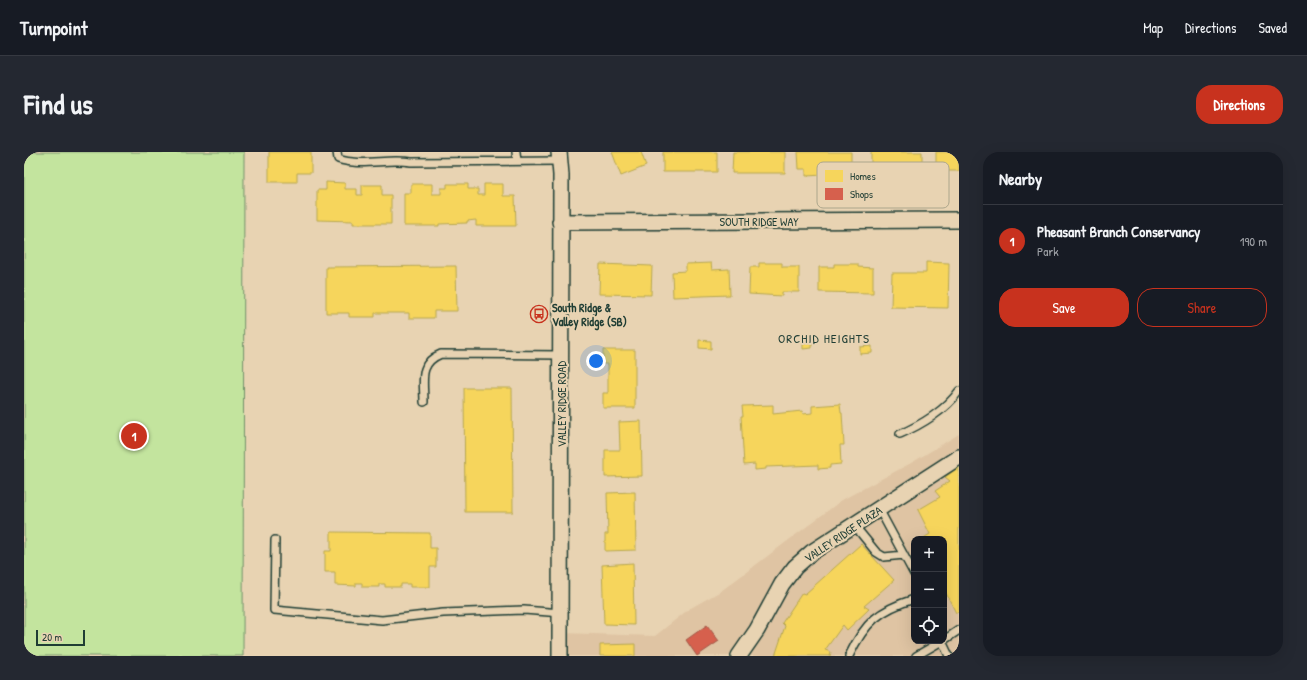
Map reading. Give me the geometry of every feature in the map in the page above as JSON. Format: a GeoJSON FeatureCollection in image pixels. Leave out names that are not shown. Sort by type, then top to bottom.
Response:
{"type":"FeatureCollection","features":[{"type":"Feature","properties":{"kind":"street","name":"VALLEY RIDGE ROAD"},"geometry":{"type":"LineString","coordinates":[[559,157],[561,355],[560,656]]}},
{"type":"Feature","properties":{"kind":"street","name":"SOUTH RIDGE WAY"},"geometry":{"type":"LineString","coordinates":[[560,222],[959,220]]}},
{"type":"Feature","properties":{"kind":"street","name":"VALLEY RIDGE PLAZA"},"geometry":{"type":"LineString","coordinates":[[739,656],[757,630],[782,584],[795,567],[812,552],[959,457]]}},
{"type":"Feature","properties":{"kind":"lane"},"geometry":{"type":"LineString","coordinates":[[337,152],[338,159],[349,162],[400,160],[411,162],[516,161],[559,157]]}},
{"type":"Feature","properties":{"kind":"lane"},"geometry":{"type":"LineString","coordinates":[[516,152],[516,161]]}},
{"type":"Feature","properties":{"kind":"lane"},"geometry":{"type":"LineString","coordinates":[[424,402],[424,369],[427,362],[441,354],[561,355]]}},
{"type":"Feature","properties":{"kind":"lane"},"geometry":{"type":"LineString","coordinates":[[900,434],[913,429],[938,412],[959,391]]}},
{"type":"Feature","properties":{"kind":"lane"},"geometry":{"type":"LineString","coordinates":[[879,509],[913,572]]}},
{"type":"Feature","properties":{"kind":"lane"},"geometry":{"type":"LineString","coordinates":[[854,525],[876,552],[884,557],[904,555]]}},
{"type":"Feature","properties":{"kind":"lane"},"geometry":{"type":"LineString","coordinates":[[275,540],[274,610],[382,620],[443,614],[524,610],[560,613]]}},
{"type":"Feature","properties":{"kind":"lane"},"geometry":{"type":"LineString","coordinates":[[849,656],[871,620],[894,605],[911,600]]}},
{"type":"Feature","properties":{"kind":"lane"},"geometry":{"type":"LineString","coordinates":[[947,638],[959,630]]}},
{"type":"Feature","properties":{"kind":"lane"},"geometry":{"type":"LineString","coordinates":[[916,656],[938,644]]}},
{"type":"Feature","properties":{"kind":"lane"},"geometry":{"type":"LineString","coordinates":[[944,644],[949,656]]}},
{"type":"Feature","properties":{"kind":"shaded area"},"geometry":{"type":"Polygon","coordinates":[[[959,434],[959,656],[560,656],[561,633],[655,636],[689,609],[721,591],[842,500],[913,462],[959,434]]]}},
{"type":"Feature","properties":{"kind":"green space"},"geometry":{"type":"Polygon","coordinates":[[[24,152],[244,152],[243,656],[24,656],[24,152]]]}},
{"type":"Feature","properties":{"kind":"building: Homes"},"geometry":{"type":"Polygon","coordinates":[[[269,152],[311,152],[311,173],[297,173],[297,182],[269,182],[269,152]]]}},
{"type":"Feature","properties":{"kind":"building: Homes"},"geometry":{"type":"Polygon","coordinates":[[[612,152],[641,152],[646,166],[621,176],[612,152]]]}},
{"type":"Feature","properties":{"kind":"building: Homes"},"geometry":{"type":"Polygon","coordinates":[[[663,152],[717,152],[717,172],[663,172],[663,152]]]}},
{"type":"Feature","properties":{"kind":"building: Homes"},"geometry":{"type":"Polygon","coordinates":[[[733,152],[785,152],[785,173],[732,173],[733,152]]]}},
{"type":"Feature","properties":{"kind":"building: Homes"},"geometry":{"type":"Polygon","coordinates":[[[798,152],[851,152],[851,162],[817,162],[817,175],[806,176],[806,169],[799,169],[798,152]]]}},
{"type":"Feature","properties":{"kind":"building: Homes"},"geometry":{"type":"Polygon","coordinates":[[[871,152],[922,152],[922,162],[871,162],[871,152]]]}},
{"type":"Feature","properties":{"kind":"building: Homes"},"geometry":{"type":"Polygon","coordinates":[[[936,152],[959,152],[959,171],[949,171],[949,162],[936,162],[936,152]]]}},
{"type":"Feature","properties":{"kind":"building: Homes"},"geometry":{"type":"Polygon","coordinates":[[[326,182],[345,183],[345,189],[357,189],[357,195],[362,195],[362,185],[382,185],[382,195],[391,195],[391,224],[353,224],[353,221],[317,220],[317,190],[326,190],[326,182]]]}},
{"type":"Feature","properties":{"kind":"building: Homes"},"geometry":{"type":"Polygon","coordinates":[[[411,184],[432,184],[432,194],[441,194],[441,188],[447,188],[447,184],[468,184],[468,189],[478,189],[478,195],[484,195],[484,184],[503,184],[503,196],[515,196],[516,226],[476,226],[476,220],[467,221],[467,223],[439,224],[439,226],[404,226],[404,193],[411,193],[411,184]]]}},
{"type":"Feature","properties":{"kind":"building: Homes"},"geometry":{"type":"Polygon","coordinates":[[[926,262],[949,263],[948,308],[891,307],[892,273],[926,273],[926,262]]]}},
{"type":"Feature","properties":{"kind":"building: Homes"},"geometry":{"type":"Polygon","coordinates":[[[711,263],[712,270],[729,269],[730,295],[673,297],[672,272],[686,271],[686,264],[711,263]]]}},
{"type":"Feature","properties":{"kind":"building: Homes"},"geometry":{"type":"Polygon","coordinates":[[[759,263],[782,263],[782,267],[799,267],[799,292],[782,292],[782,296],[749,294],[750,267],[759,267],[759,263]]]}},
{"type":"Feature","properties":{"kind":"building: Homes"},"geometry":{"type":"Polygon","coordinates":[[[600,264],[652,266],[651,295],[599,294],[600,264]]]}},
{"type":"Feature","properties":{"kind":"building: Homes"},"geometry":{"type":"Polygon","coordinates":[[[834,264],[858,264],[858,267],[873,268],[873,293],[819,292],[819,267],[834,267],[834,264]]]}},
{"type":"Feature","properties":{"kind":"building: Homes"},"geometry":{"type":"Polygon","coordinates":[[[456,266],[457,311],[434,311],[434,318],[409,318],[409,313],[375,313],[375,317],[349,317],[349,313],[326,313],[326,267],[456,266]]]}},
{"type":"Feature","properties":{"kind":"building: Homes"},"geometry":{"type":"Polygon","coordinates":[[[699,340],[711,341],[711,349],[699,348],[699,340]]]}},
{"type":"Feature","properties":{"kind":"building: Homes"},"geometry":{"type":"Polygon","coordinates":[[[803,340],[812,340],[812,348],[803,349],[803,340]]]}},
{"type":"Feature","properties":{"kind":"building: Homes"},"geometry":{"type":"Polygon","coordinates":[[[872,346],[872,353],[860,354],[860,347],[872,346]]]}},
{"type":"Feature","properties":{"kind":"building: Homes"},"geometry":{"type":"Polygon","coordinates":[[[603,350],[635,350],[635,408],[603,408],[603,393],[608,393],[608,364],[603,364],[603,350]]]}},
{"type":"Feature","properties":{"kind":"building: Homes"},"geometry":{"type":"Polygon","coordinates":[[[464,388],[512,388],[513,512],[465,512],[464,388]]]}},
{"type":"Feature","properties":{"kind":"building: Homes"},"geometry":{"type":"Polygon","coordinates":[[[840,404],[844,445],[840,445],[841,464],[830,465],[830,468],[818,469],[818,465],[766,467],[766,469],[755,470],[755,464],[744,465],[741,416],[743,416],[742,406],[773,405],[773,414],[802,411],[803,414],[812,413],[812,406],[840,404]]]}},
{"type":"Feature","properties":{"kind":"building: Homes"},"geometry":{"type":"Polygon","coordinates":[[[641,421],[642,476],[605,477],[605,450],[620,450],[619,422],[641,421]]]}},
{"type":"Feature","properties":{"kind":"building: Homes"},"geometry":{"type":"Polygon","coordinates":[[[959,467],[959,612],[956,613],[947,595],[947,536],[927,536],[930,534],[918,510],[940,497],[935,491],[950,481],[945,477],[959,467]]]}},
{"type":"Feature","properties":{"kind":"building: Homes"},"geometry":{"type":"Polygon","coordinates":[[[635,492],[636,550],[605,551],[605,534],[608,534],[607,493],[635,492]]]}},
{"type":"Feature","properties":{"kind":"building: Homes"},"geometry":{"type":"Polygon","coordinates":[[[331,532],[430,533],[430,548],[436,548],[436,567],[430,567],[430,587],[410,587],[410,584],[401,584],[401,587],[385,587],[385,584],[379,584],[379,587],[362,587],[362,583],[356,583],[356,586],[335,585],[335,572],[325,572],[325,551],[331,551],[331,532]]]}},
{"type":"Feature","properties":{"kind":"building: Homes"},"geometry":{"type":"Polygon","coordinates":[[[861,544],[894,580],[864,606],[869,609],[847,630],[843,625],[825,650],[831,652],[830,656],[775,656],[785,626],[782,623],[802,593],[805,594],[861,544]]]}},
{"type":"Feature","properties":{"kind":"building: Homes"},"geometry":{"type":"Polygon","coordinates":[[[633,563],[634,625],[604,624],[602,565],[633,563]]]}},
{"type":"Feature","properties":{"kind":"building: Homes"},"geometry":{"type":"Polygon","coordinates":[[[635,644],[635,656],[600,656],[600,645],[635,644]]]}},
{"type":"Feature","properties":{"kind":"building: Shops"},"geometry":{"type":"Polygon","coordinates":[[[707,625],[719,641],[697,656],[686,640],[707,625]]]}},
{"type":"Feature","properties":{"kind":"place","name":"South Ridge & Valley Ridge (SB)"},"geometry":{"type":"Point","coordinates":[539,314]}},
{"type":"Feature","properties":{"kind":"place","name":"Pheasant Branch Conservancy"},"geometry":{"type":"Point","coordinates":[134,436]}},
{"type":"Feature","properties":{"kind":"district","name":"ORCHID HEIGHTS"},"geometry":{"type":"Point","coordinates":[824,338]}}]}
